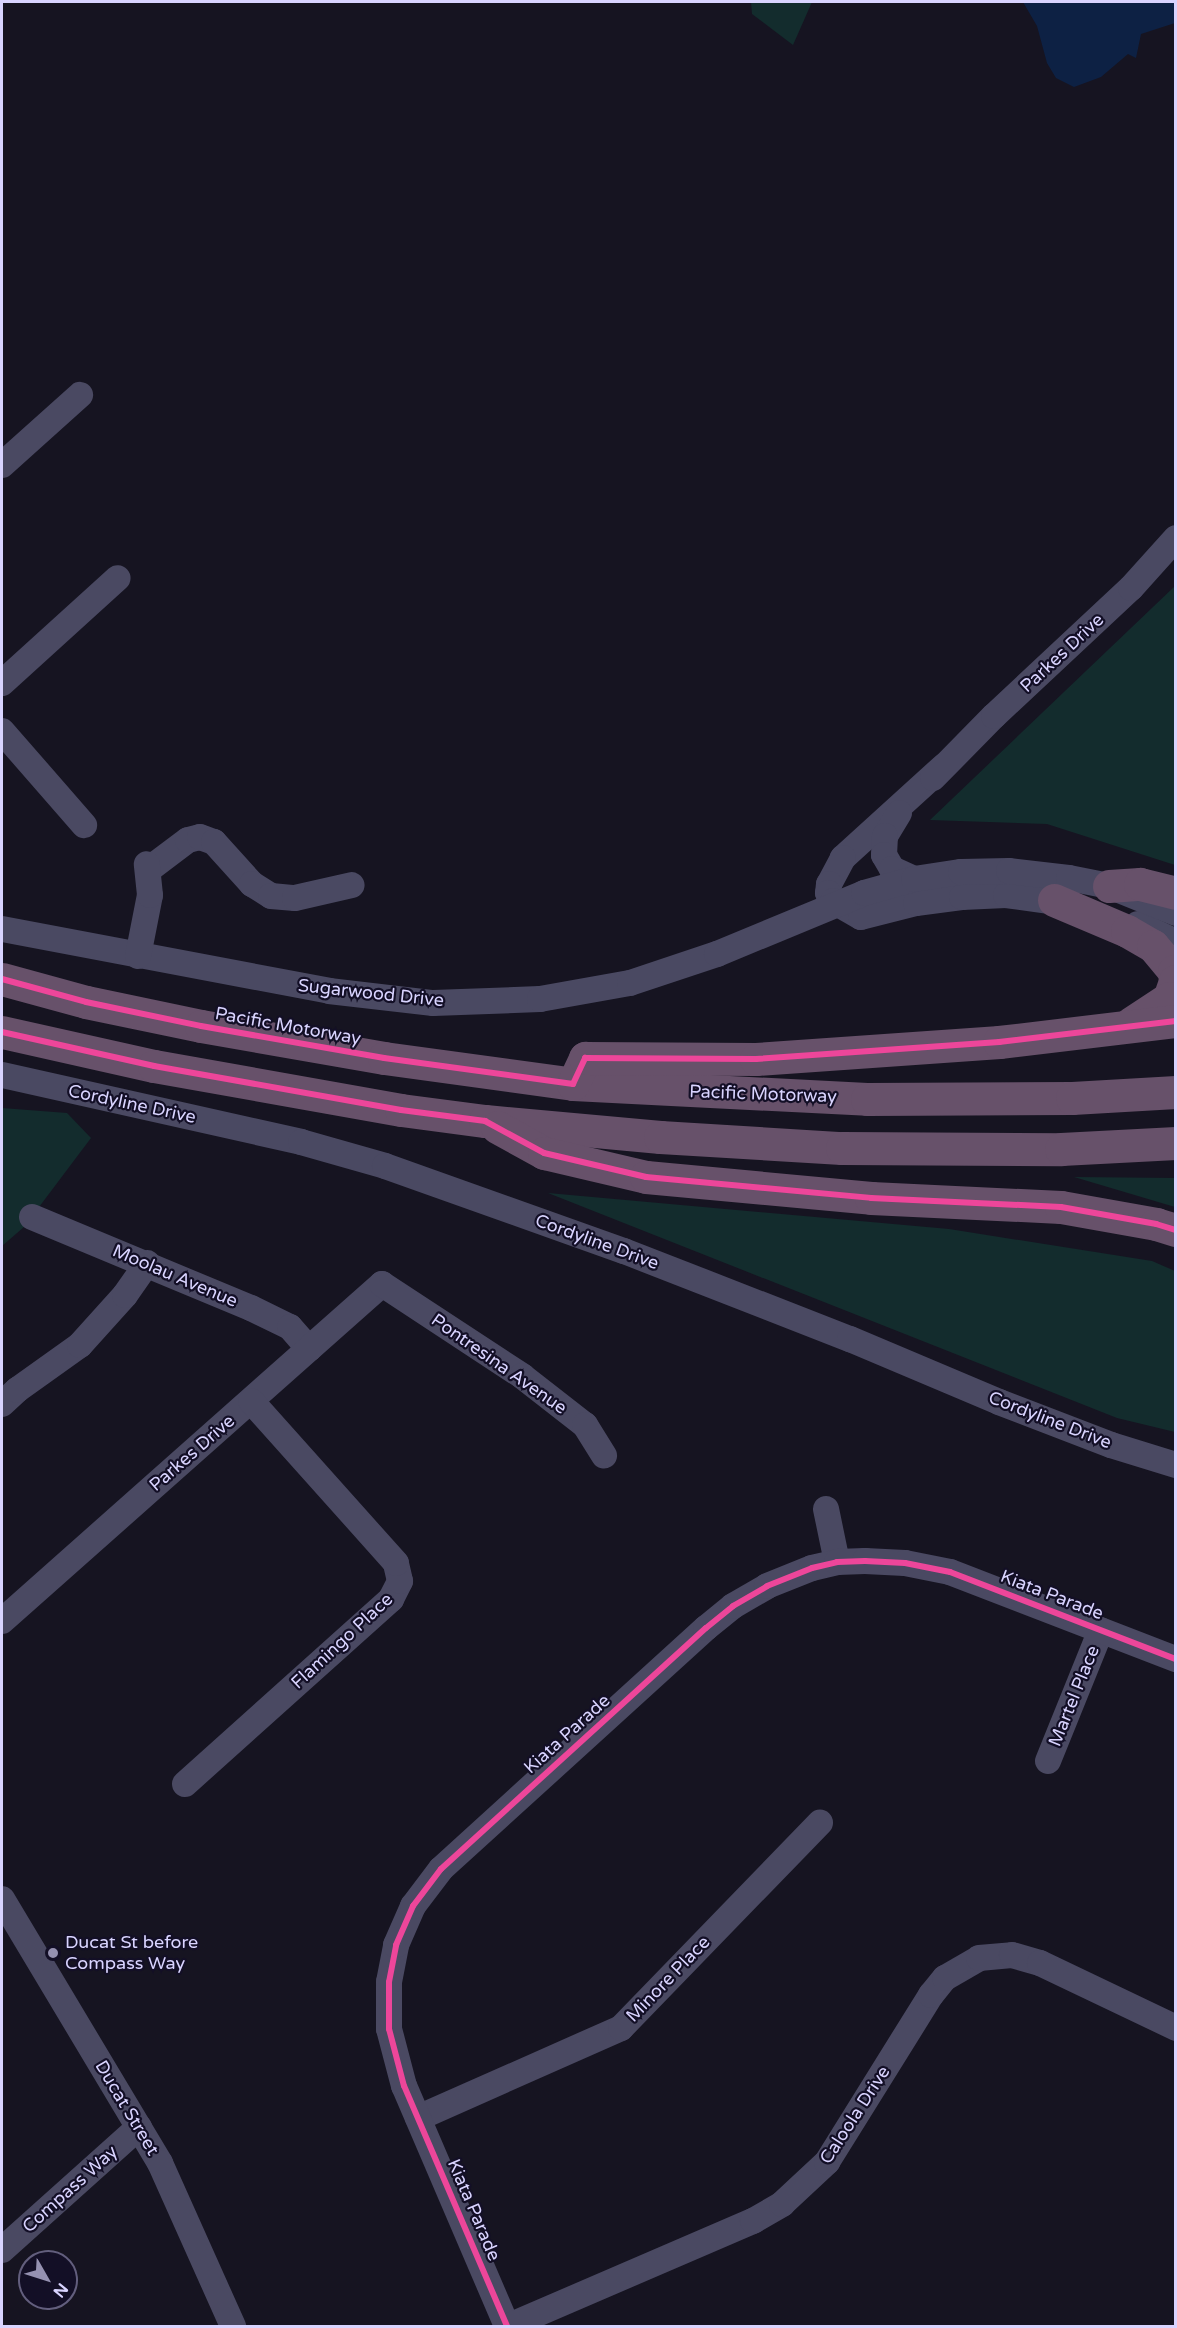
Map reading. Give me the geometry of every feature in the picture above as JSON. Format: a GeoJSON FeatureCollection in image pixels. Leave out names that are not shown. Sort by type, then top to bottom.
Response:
{"type":"FeatureCollection","features":[{"type":"Feature","properties":{"kind":"highway"},"geometry":{"type":"LineString","coordinates":[[1109,886],[1140,884],[1176,893]]}},
{"type":"Feature","properties":{"kind":"highway"},"geometry":{"type":"LineString","coordinates":[[1054,900],[1127,931],[1153,946],[1174,971],[1175,981],[1169,998],[1122,1029]]}},
{"type":"Feature","properties":{"kind":"highway","name":"Pacific Motorway"},"geometry":{"type":"LineString","coordinates":[[2,979],[86,1002],[201,1026],[384,1058],[573,1084],[867,1099],[1072,1098],[1176,1092]]}},
{"type":"Feature","properties":{"kind":"highway"},"geometry":{"type":"LineString","coordinates":[[573,1084],[585,1058],[756,1059],[999,1042],[1176,1021]]}},
{"type":"Feature","properties":{"kind":"highway"},"geometry":{"type":"LineString","coordinates":[[2,1032],[154,1066],[390,1108],[485,1121],[660,1137],[842,1148],[1039,1149],[1176,1143]]}},
{"type":"Feature","properties":{"kind":"highway"},"geometry":{"type":"LineString","coordinates":[[485,1121],[544,1153],[646,1177],[871,1198],[1061,1207],[1176,1230]]}},
{"type":"Feature","properties":{"kind":"street"},"geometry":{"type":"LineString","coordinates":[[2,465],[80,394]]}},
{"type":"Feature","properties":{"kind":"street","name":"Parkes Drive"},"geometry":{"type":"LineString","coordinates":[[837,904],[828,890],[830,878],[838,863],[855,845],[944,766],[1131,588],[1176,538]]}},
{"type":"Feature","properties":{"kind":"street"},"geometry":{"type":"LineString","coordinates":[[2,683],[118,578]]}},
{"type":"Feature","properties":{"kind":"street"},"geometry":{"type":"LineString","coordinates":[[2,730],[84,825]]}},
{"type":"Feature","properties":{"kind":"street","name":"Parkes Drive"},"geometry":{"type":"LineString","coordinates":[[914,879],[899,874],[887,863],[884,852],[885,836],[897,815],[944,766]]}},
{"type":"Feature","properties":{"kind":"street"},"geometry":{"type":"LineString","coordinates":[[138,956],[150,895],[147,867],[188,840],[200,837],[212,840],[252,884],[272,896],[295,898],[352,885]]}},
{"type":"Feature","properties":{"kind":"street","name":"Sugarwood Drive"},"geometry":{"type":"LineString","coordinates":[[2,928],[329,991],[433,1003],[540,999],[630,983],[717,954],[874,890],[914,879],[961,872],[1009,871],[1069,878],[1109,886],[1176,913]]}},
{"type":"Feature","properties":{"kind":"street"},"geometry":{"type":"LineString","coordinates":[[837,904],[861,917],[916,903],[962,897],[1006,895],[1054,900],[1107,912],[1176,942]]}},
{"type":"Feature","properties":{"kind":"street","name":"Cordyline Drive"},"geometry":{"type":"LineString","coordinates":[[2,1076],[301,1142],[385,1166],[624,1251],[850,1339],[1011,1406],[1111,1444],[1176,1465]]}},
{"type":"Feature","properties":{"kind":"street","name":"Moolau Avenue"},"geometry":{"type":"LineString","coordinates":[[32,1217],[147,1263],[290,1327],[309,1348]]}},
{"type":"Feature","properties":{"kind":"street"},"geometry":{"type":"LineString","coordinates":[[2,1404],[17,1390],[80,1345],[125,1295],[147,1263]]}},
{"type":"Feature","properties":{"kind":"street","name":"Parkes Drive"},"geometry":{"type":"LineString","coordinates":[[2,1621],[382,1284]]}},
{"type":"Feature","properties":{"kind":"street","name":"Pontresina Avenue"},"geometry":{"type":"LineString","coordinates":[[382,1284],[522,1376],[585,1425],[604,1455]]}},
{"type":"Feature","properties":{"kind":"street","name":"Flamingo Place"},"geometry":{"type":"LineString","coordinates":[[185,1784],[391,1599],[400,1581],[396,1563],[251,1401]]}},
{"type":"Feature","properties":{"kind":"street"},"geometry":{"type":"LineString","coordinates":[[826,1509],[837,1562]]}},
{"type":"Feature","properties":{"kind":"street","name":"Kiata Parade"},"geometry":{"type":"LineString","coordinates":[[508,2326],[418,2118],[396,2063],[389,2029],[390,1972],[404,1923],[424,1888],[459,1853],[733,1606],[767,1586],[812,1568],[837,1562],[905,1563],[950,1572],[1176,1659]]}},
{"type":"Feature","properties":{"kind":"street","name":"Martel Place"},"geometry":{"type":"LineString","coordinates":[[1047,1761],[1101,1630]]}},
{"type":"Feature","properties":{"kind":"street","name":"Minore Place"},"geometry":{"type":"LineString","coordinates":[[418,2118],[621,2028],[820,1823]]}},
{"type":"Feature","properties":{"kind":"street","name":"Ducat Street"},"geometry":{"type":"LineString","coordinates":[[2,1899],[139,2127],[173,2191],[233,2326]]}},
{"type":"Feature","properties":{"kind":"street","name":"Caloola Drive"},"geometry":{"type":"LineString","coordinates":[[508,2326],[753,2221],[782,2204],[827,2162],[930,1995],[945,1978],[979,1958],[1012,1955],[1040,1963],[1176,2028]]}},
{"type":"Feature","properties":{"kind":"street","name":"Compass Way"},"geometry":{"type":"LineString","coordinates":[[2,2250],[139,2127]]}},
{"type":"Feature","properties":{"kind":"green space"},"geometry":{"type":"Polygon","coordinates":[[[751,2],[812,2],[793,45],[752,14],[751,2]]]}},
{"type":"Feature","properties":{"kind":"green space"},"geometry":{"type":"Polygon","coordinates":[[[1175,586],[1175,865],[1047,824],[930,820],[1175,586]]]}},
{"type":"Feature","properties":{"kind":"green space"},"geometry":{"type":"Polygon","coordinates":[[[2,1108],[67,1113],[91,1138],[24,1227],[2,1246],[2,1108]]]}},
{"type":"Feature","properties":{"kind":"green space"},"geometry":{"type":"Polygon","coordinates":[[[1074,1177],[1175,1178],[1175,1207],[1074,1177]]]}},
{"type":"Feature","properties":{"kind":"green space"},"geometry":{"type":"Polygon","coordinates":[[[548,1193],[949,1229],[1152,1261],[1175,1271],[1175,1432],[1117,1418],[548,1193]]]}},
{"type":"Feature","properties":{"kind":"water"},"geometry":{"type":"Polygon","coordinates":[[[1023,2],[1175,2],[1175,23],[1141,34],[1136,58],[1128,54],[1101,77],[1074,87],[1056,78],[1047,63],[1037,26],[1023,2]]]}},
{"type":"Feature","properties":{"kind":"cycle path"},"geometry":{"type":"LineString","coordinates":[[2,979],[86,1002],[201,1026],[384,1058],[573,1084],[585,1058],[756,1059],[999,1042],[1176,1021]]}},
{"type":"Feature","properties":{"kind":"cycle path"},"geometry":{"type":"LineString","coordinates":[[2,1032],[154,1066],[401,1110],[485,1121],[544,1153],[646,1177],[871,1198],[1061,1207],[1156,1224],[1176,1230]]}},
{"type":"Feature","properties":{"kind":"cycle path"},"geometry":{"type":"LineString","coordinates":[[507,2326],[404,2086],[389,2029],[389,1982],[396,1945],[413,1906],[441,1869],[733,1606],[767,1586],[812,1568],[837,1562],[865,1561],[905,1563],[950,1572],[1176,1659]]}},
{"type":"Feature","properties":{"kind":"place","name":"Ducat St before Compass Way"},"geometry":{"type":"Point","coordinates":[53,1953]}}]}
